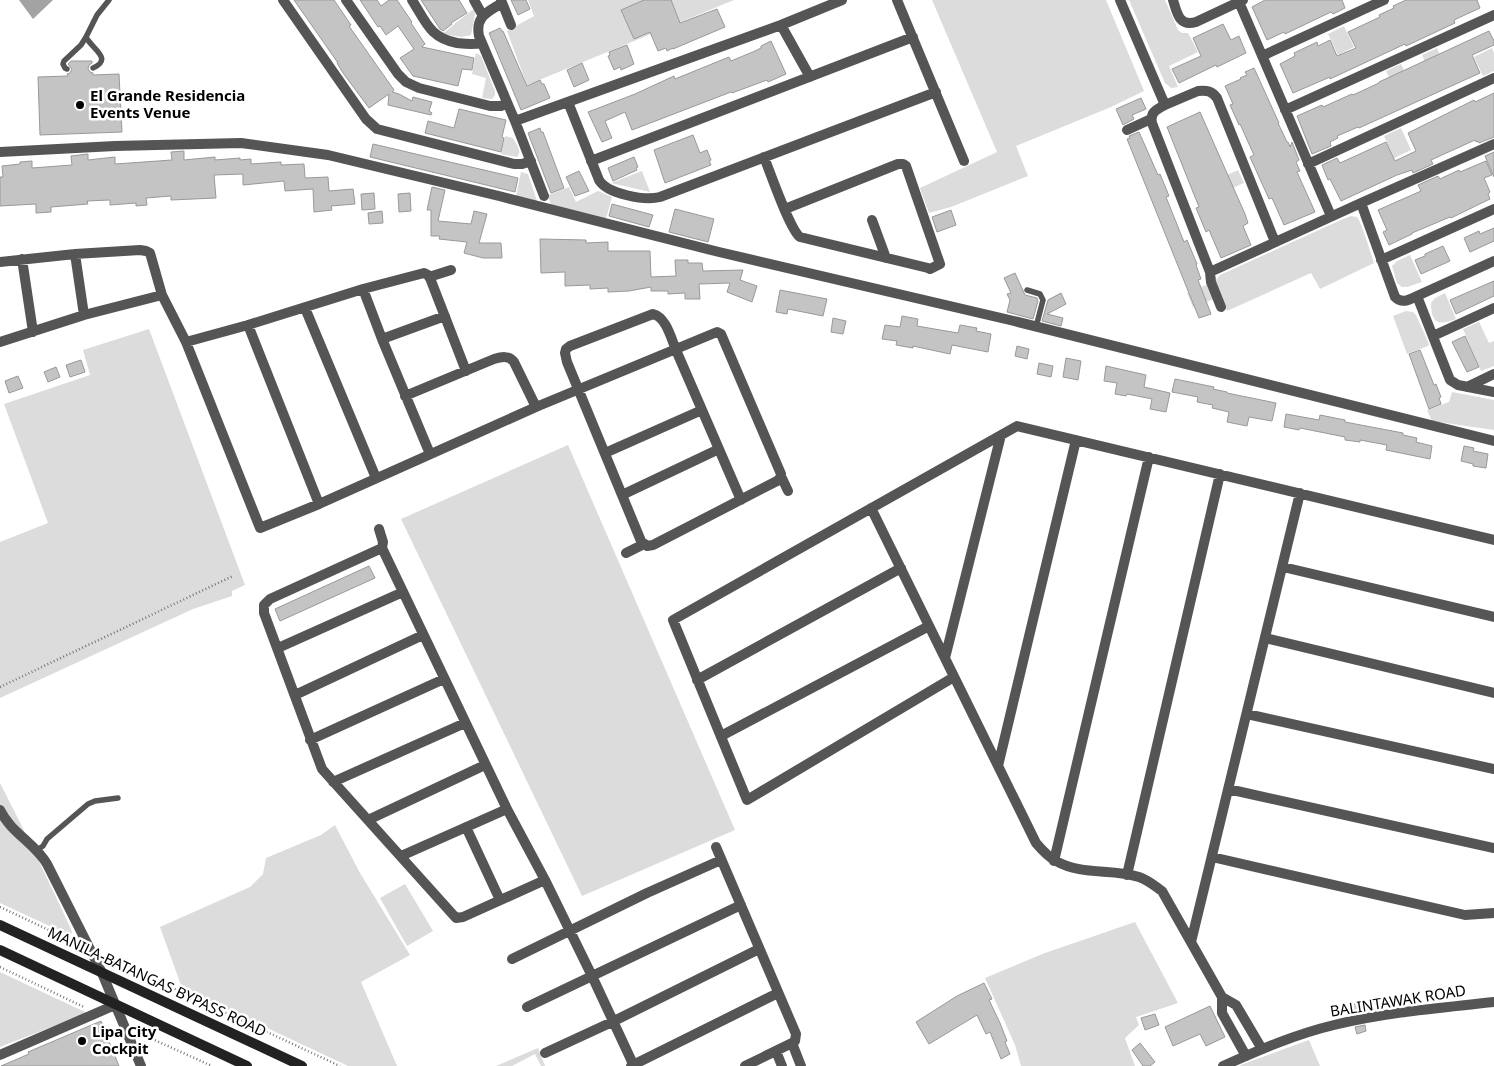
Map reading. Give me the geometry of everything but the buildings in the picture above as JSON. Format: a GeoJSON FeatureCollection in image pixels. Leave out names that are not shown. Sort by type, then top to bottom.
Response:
{"type":"FeatureCollection","features":[{"type":"Feature","properties":{"kind":"main road","name":"MANILA-BATANGAS BYPASS ROAD"},"geometry":{"type":"LineString","coordinates":[[0,925],[302,1066]]}},
{"type":"Feature","properties":{"kind":"main road"},"geometry":{"type":"LineString","coordinates":[[0,950],[246,1066]]}},
{"type":"Feature","properties":{"kind":"street"},"geometry":{"type":"LineString","coordinates":[[283,0],[366,119],[377,130],[514,164],[531,161]]}},
{"type":"Feature","properties":{"kind":"street"},"geometry":{"type":"LineString","coordinates":[[346,0],[398,74],[410,84],[490,106],[501,106],[507,103]]}},
{"type":"Feature","properties":{"kind":"street"},"geometry":{"type":"LineString","coordinates":[[412,0],[430,28],[440,38],[469,45],[481,42]]}},
{"type":"Feature","properties":{"kind":"street"},"geometry":{"type":"LineString","coordinates":[[474,0],[483,16]]}},
{"type":"Feature","properties":{"kind":"street"},"geometry":{"type":"LineString","coordinates":[[515,121],[781,25],[842,0]]}},
{"type":"Feature","properties":{"kind":"street"},"geometry":{"type":"LineString","coordinates":[[897,0],[964,161]]}},
{"type":"Feature","properties":{"kind":"street"},"geometry":{"type":"LineString","coordinates":[[1120,0],[1165,105]]}},
{"type":"Feature","properties":{"kind":"street"},"geometry":{"type":"LineString","coordinates":[[1173,0],[1179,17],[1189,24],[1241,1],[1262,56],[1331,216]]}},
{"type":"Feature","properties":{"kind":"street"},"geometry":{"type":"LineString","coordinates":[[1262,56],[1384,0]]}},
{"type":"Feature","properties":{"kind":"street"},"geometry":{"type":"LineString","coordinates":[[511,25],[502,2],[483,16],[478,26],[478,31],[544,196]]}},
{"type":"Feature","properties":{"kind":"street"},"geometry":{"type":"LineString","coordinates":[[1285,110],[1494,15]]}},
{"type":"Feature","properties":{"kind":"street"},"geometry":{"type":"LineString","coordinates":[[781,25],[810,76]]}},
{"type":"Feature","properties":{"kind":"street"},"geometry":{"type":"LineString","coordinates":[[591,161],[913,37]]}},
{"type":"Feature","properties":{"kind":"street"},"geometry":{"type":"LineString","coordinates":[[1308,164],[1494,78]]}},
{"type":"Feature","properties":{"kind":"street"},"geometry":{"type":"LineString","coordinates":[[1221,307],[1210,272],[1153,128],[1151,119],[1154,111],[1198,91],[1209,91],[1214,94],[1275,242]]}},
{"type":"Feature","properties":{"kind":"street"},"geometry":{"type":"LineString","coordinates":[[568,102],[599,180],[605,187],[649,199],[660,197],[936,92]]}},
{"type":"Feature","properties":{"kind":"street"},"geometry":{"type":"LineString","coordinates":[[1127,130],[1151,119]]}},
{"type":"Feature","properties":{"kind":"street"},"geometry":{"type":"LineString","coordinates":[[0,152],[241,142],[345,158],[719,252],[1036,327],[1494,441]]}},
{"type":"Feature","properties":{"kind":"street"},"geometry":{"type":"LineString","coordinates":[[1210,272],[1361,202],[1494,144]]}},
{"type":"Feature","properties":{"kind":"street"},"geometry":{"type":"LineString","coordinates":[[764,157],[785,209],[795,232],[800,236],[928,268],[940,263],[906,162],[785,209]]}},
{"type":"Feature","properties":{"kind":"street"},"geometry":{"type":"LineString","coordinates":[[1361,202],[1397,299],[1406,301],[1494,261]]}},
{"type":"Feature","properties":{"kind":"street"},"geometry":{"type":"LineString","coordinates":[[1381,260],[1494,209]]}},
{"type":"Feature","properties":{"kind":"street"},"geometry":{"type":"LineString","coordinates":[[872,220],[886,258]]}},
{"type":"Feature","properties":{"kind":"street"},"geometry":{"type":"LineString","coordinates":[[0,262],[75,254],[148,252],[151,256],[162,294],[186,342],[260,528],[319,504],[536,407],[717,332],[721,334],[788,491]]}},
{"type":"Feature","properties":{"kind":"street"},"geometry":{"type":"LineString","coordinates":[[75,254],[84,314]]}},
{"type":"Feature","properties":{"kind":"street"},"geometry":{"type":"LineString","coordinates":[[22,259],[33,332]]}},
{"type":"Feature","properties":{"kind":"street"},"geometry":{"type":"LineString","coordinates":[[429,277],[452,270]]}},
{"type":"Feature","properties":{"kind":"street"},"geometry":{"type":"LineString","coordinates":[[186,342],[305,308],[363,289],[418,274],[426,274],[429,277],[466,371]]}},
{"type":"Feature","properties":{"kind":"street"},"geometry":{"type":"LineString","coordinates":[[363,289],[430,454]]}},
{"type":"Feature","properties":{"kind":"street"},"geometry":{"type":"LineString","coordinates":[[0,342],[84,314],[162,294]]}},
{"type":"Feature","properties":{"kind":"street"},"geometry":{"type":"LineString","coordinates":[[1418,296],[1448,377],[1454,383],[1494,392]]}},
{"type":"Feature","properties":{"kind":"street"},"geometry":{"type":"LineString","coordinates":[[305,308],[376,478]]}},
{"type":"Feature","properties":{"kind":"street"},"geometry":{"type":"LineString","coordinates":[[1434,336],[1494,308]]}},
{"type":"Feature","properties":{"kind":"street"},"geometry":{"type":"LineString","coordinates":[[741,500],[676,350],[662,319],[658,315],[653,314],[566,349],[566,358],[641,541],[647,546],[654,545],[780,480],[781,476]]}},
{"type":"Feature","properties":{"kind":"street"},"geometry":{"type":"LineString","coordinates":[[382,339],[444,316]]}},
{"type":"Feature","properties":{"kind":"street"},"geometry":{"type":"LineString","coordinates":[[248,325],[319,504]]}},
{"type":"Feature","properties":{"kind":"street"},"geometry":{"type":"LineString","coordinates":[[405,396],[502,357],[509,358],[514,362],[536,407]]}},
{"type":"Feature","properties":{"kind":"street"},"geometry":{"type":"LineString","coordinates":[[1467,387],[1494,374]]}},
{"type":"Feature","properties":{"kind":"street"},"geometry":{"type":"LineString","coordinates":[[605,453],[702,410]]}},
{"type":"Feature","properties":{"kind":"street"},"geometry":{"type":"LineString","coordinates":[[954,677],[747,800],[673,620],[1017,426],[1494,540]]}},
{"type":"Feature","properties":{"kind":"street"},"geometry":{"type":"LineString","coordinates":[[945,658],[1001,435]]}},
{"type":"Feature","properties":{"kind":"street"},"geometry":{"type":"LineString","coordinates":[[998,766],[1076,440]]}},
{"type":"Feature","properties":{"kind":"street"},"geometry":{"type":"LineString","coordinates":[[622,494],[719,449]]}},
{"type":"Feature","properties":{"kind":"street"},"geometry":{"type":"LineString","coordinates":[[1054,861],[1149,457]]}},
{"type":"Feature","properties":{"kind":"street"},"geometry":{"type":"LineString","coordinates":[[1127,874],[1220,474]]}},
{"type":"Feature","properties":{"kind":"street"},"geometry":{"type":"LineString","coordinates":[[1191,942],[1300,493]]}},
{"type":"Feature","properties":{"kind":"street"},"geometry":{"type":"LineString","coordinates":[[871,508],[1036,843],[1054,861],[1067,866],[1083,870],[1140,877],[1162,891],[1222,997],[1222,1014],[1246,1056]]}},
{"type":"Feature","properties":{"kind":"street"},"geometry":{"type":"LineString","coordinates":[[379,529],[383,542],[382,548],[423,635],[507,809],[545,880],[592,976],[633,1066],[778,993]]}},
{"type":"Feature","properties":{"kind":"street"},"geometry":{"type":"LineString","coordinates":[[626,553],[644,544]]}},
{"type":"Feature","properties":{"kind":"street"},"geometry":{"type":"LineString","coordinates":[[382,548],[270,599],[266,602],[264,608],[264,613],[322,769],[456,918],[462,918],[545,880]]}},
{"type":"Feature","properties":{"kind":"street"},"geometry":{"type":"LineString","coordinates":[[1283,567],[1494,616]]}},
{"type":"Feature","properties":{"kind":"street"},"geometry":{"type":"LineString","coordinates":[[697,680],[901,568]]}},
{"type":"Feature","properties":{"kind":"street"},"geometry":{"type":"LineString","coordinates":[[278,648],[403,592]]}},
{"type":"Feature","properties":{"kind":"street"},"geometry":{"type":"LineString","coordinates":[[721,736],[929,626]]}},
{"type":"Feature","properties":{"kind":"street"},"geometry":{"type":"LineString","coordinates":[[295,694],[423,635]]}},
{"type":"Feature","properties":{"kind":"street"},"geometry":{"type":"LineString","coordinates":[[1265,638],[1494,693]]}},
{"type":"Feature","properties":{"kind":"street"},"geometry":{"type":"LineString","coordinates":[[310,740],[444,679]]}},
{"type":"Feature","properties":{"kind":"street"},"geometry":{"type":"LineString","coordinates":[[1247,714],[1494,769]]}},
{"type":"Feature","properties":{"kind":"street"},"geometry":{"type":"LineString","coordinates":[[333,782],[465,723]]}},
{"type":"Feature","properties":{"kind":"street"},"geometry":{"type":"LineString","coordinates":[[368,820],[486,765]]}},
{"type":"Feature","properties":{"kind":"street"},"geometry":{"type":"LineString","coordinates":[[1228,789],[1494,848]]}},
{"type":"Feature","properties":{"kind":"street"},"geometry":{"type":"LineString","coordinates":[[401,856],[507,809]]}},
{"type":"Feature","properties":{"kind":"street"},"geometry":{"type":"LineString","coordinates":[[0,810],[11,828],[37,850],[47,864],[102,973],[141,1066]]}},
{"type":"Feature","properties":{"kind":"street"},"geometry":{"type":"LineString","coordinates":[[466,827],[500,900]]}},
{"type":"Feature","properties":{"kind":"street"},"geometry":{"type":"LineString","coordinates":[[716,847],[796,1034],[795,1041],[792,1043],[745,1066]]}},
{"type":"Feature","properties":{"kind":"street"},"geometry":{"type":"LineString","coordinates":[[1212,857],[1466,915],[1494,913]]}},
{"type":"Feature","properties":{"kind":"street"},"geometry":{"type":"LineString","coordinates":[[512,959],[647,893],[721,860]]}},
{"type":"Feature","properties":{"kind":"street"},"geometry":{"type":"LineString","coordinates":[[527,1007],[740,905]]}},
{"type":"Feature","properties":{"kind":"street"},"geometry":{"type":"LineString","coordinates":[[544,1053],[612,1022],[759,949]]}},
{"type":"Feature","properties":{"kind":"street"},"geometry":{"type":"LineString","coordinates":[[1222,997],[1236,1005],[1262,1049]]}},
{"type":"Feature","properties":{"kind":"street","name":"BALINTAWAK ROAD"},"geometry":{"type":"LineString","coordinates":[[1223,1066],[1303,1034],[1347,1022],[1401,1013],[1494,1002]]}},
{"type":"Feature","properties":{"kind":"street"},"geometry":{"type":"LineString","coordinates":[[0,1055],[115,1005]]}},
{"type":"Feature","properties":{"kind":"street"},"geometry":{"type":"LineString","coordinates":[[792,1043],[801,1066]]}},
{"type":"Feature","properties":{"kind":"street"},"geometry":{"type":"LineString","coordinates":[[776,1051],[782,1066]]}},
{"type":"Feature","properties":{"kind":"lane"},"geometry":{"type":"LineString","coordinates":[[67,69],[65,68],[64,61],[81,45],[109,0]]}},
{"type":"Feature","properties":{"kind":"lane"},"geometry":{"type":"LineString","coordinates":[[86,37],[90,44],[101,54],[102,59],[101,63],[92,68]]}},
{"type":"Feature","properties":{"kind":"lane"},"geometry":{"type":"LineString","coordinates":[[1027,290],[1040,294],[1043,300],[1036,327]]}},
{"type":"Feature","properties":{"kind":"lane"},"geometry":{"type":"LineString","coordinates":[[37,850],[43,846],[48,838],[91,802],[118,798]]}},
{"type":"Feature","properties":{"kind":"path"},"geometry":{"type":"LineString","coordinates":[[0,687],[233,576]]}},
{"type":"Feature","properties":{"kind":"path"},"geometry":{"type":"LineString","coordinates":[[0,907],[340,1066]]}},
{"type":"Feature","properties":{"kind":"shaded area"},"geometry":{"type":"Polygon","coordinates":[[[19,0],[53,0],[33,19],[19,0]]]}},
{"type":"Feature","properties":{"kind":"shaded area"},"geometry":{"type":"Polygon","coordinates":[[[528,0],[734,0],[527,85],[507,31],[534,16],[528,0]]]}},
{"type":"Feature","properties":{"kind":"shaded area"},"geometry":{"type":"Polygon","coordinates":[[[932,0],[1106,0],[1144,91],[1111,107],[1016,146],[1028,176],[951,207],[929,213],[920,188],[997,152],[932,0]]]}},
{"type":"Feature","properties":{"kind":"shaded area"},"geometry":{"type":"Polygon","coordinates":[[[1129,0],[1165,0],[1178,30],[1182,33],[1188,33],[1198,52],[1169,66],[1178,87],[1171,88],[1165,83],[1129,0]]]}},
{"type":"Feature","properties":{"kind":"shaded area"},"geometry":{"type":"Polygon","coordinates":[[[474,9],[475,14],[471,35],[461,37],[442,34],[465,15],[474,9]]]}},
{"type":"Feature","properties":{"kind":"shaded area"},"geometry":{"type":"Polygon","coordinates":[[[1344,26],[1354,47],[1338,55],[1328,34],[1344,26]]]}},
{"type":"Feature","properties":{"kind":"shaded area"},"geometry":{"type":"Polygon","coordinates":[[[1437,48],[1446,69],[1431,76],[1422,55],[1437,48]]]}},
{"type":"Feature","properties":{"kind":"shaded area"},"geometry":{"type":"Polygon","coordinates":[[[1492,48],[1494,53],[1494,71],[1483,76],[1474,57],[1492,48]]]}},
{"type":"Feature","properties":{"kind":"shaded area"},"geometry":{"type":"Polygon","coordinates":[[[476,53],[481,56],[495,91],[492,99],[482,98],[486,78],[472,74],[476,53]]]}},
{"type":"Feature","properties":{"kind":"shaded area"},"geometry":{"type":"Polygon","coordinates":[[[1401,64],[1411,85],[1396,92],[1386,71],[1401,64]]]}},
{"type":"Feature","properties":{"kind":"shaded area"},"geometry":{"type":"Polygon","coordinates":[[[1401,128],[1411,150],[1394,158],[1384,136],[1401,128]]]}},
{"type":"Feature","properties":{"kind":"shaded area"},"geometry":{"type":"Polygon","coordinates":[[[505,136],[513,138],[517,145],[519,155],[517,157],[501,154],[505,136]]]}},
{"type":"Feature","properties":{"kind":"shaded area"},"geometry":{"type":"Polygon","coordinates":[[[1238,170],[1244,183],[1212,197],[1207,184],[1238,170]]]}},
{"type":"Feature","properties":{"kind":"shaded area"},"geometry":{"type":"Polygon","coordinates":[[[642,171],[650,192],[611,183],[642,171]]]}},
{"type":"Feature","properties":{"kind":"shaded area"},"geometry":{"type":"Polygon","coordinates":[[[521,172],[528,174],[537,201],[516,196],[521,172]]]}},
{"type":"Feature","properties":{"kind":"shaded area"},"geometry":{"type":"Polygon","coordinates":[[[569,187],[576,202],[598,191],[612,197],[606,219],[551,205],[548,195],[569,187]]]}},
{"type":"Feature","properties":{"kind":"shaded area"},"geometry":{"type":"Polygon","coordinates":[[[1351,216],[1357,217],[1359,220],[1374,263],[1320,289],[1311,273],[1227,311],[1216,284],[1216,280],[1220,275],[1351,216]]]}},
{"type":"Feature","properties":{"kind":"shaded area"},"geometry":{"type":"Polygon","coordinates":[[[1410,255],[1422,282],[1402,287],[1397,283],[1392,266],[1397,261],[1410,255]]]}},
{"type":"Feature","properties":{"kind":"shaded area"},"geometry":{"type":"Polygon","coordinates":[[[1208,284],[1214,299],[1193,307],[1187,293],[1208,284]]]}},
{"type":"Feature","properties":{"kind":"shaded area"},"geometry":{"type":"Polygon","coordinates":[[[1445,293],[1456,319],[1440,322],[1434,319],[1432,315],[1431,303],[1435,298],[1445,293]]]}},
{"type":"Feature","properties":{"kind":"shaded area"},"geometry":{"type":"Polygon","coordinates":[[[1406,311],[1413,312],[1416,315],[1429,344],[1407,354],[1393,316],[1406,311]]]}},
{"type":"Feature","properties":{"kind":"shaded area"},"geometry":{"type":"Polygon","coordinates":[[[1479,322],[1489,343],[1494,341],[1494,366],[1481,371],[1463,329],[1479,322]]]}},
{"type":"Feature","properties":{"kind":"shaded area"},"geometry":{"type":"Polygon","coordinates":[[[149,329],[245,585],[232,591],[232,596],[193,609],[0,698],[0,542],[48,523],[4,404],[90,375],[83,350],[149,329]]]}},
{"type":"Feature","properties":{"kind":"shaded area"},"geometry":{"type":"Polygon","coordinates":[[[1452,392],[1494,400],[1494,430],[1432,421],[1427,410],[1449,402],[1452,392]]]}},
{"type":"Feature","properties":{"kind":"shaded area"},"geometry":{"type":"Polygon","coordinates":[[[568,445],[735,830],[582,896],[401,519],[568,445]]]}},
{"type":"Feature","properties":{"kind":"shaded area"},"geometry":{"type":"Polygon","coordinates":[[[0,783],[71,929],[72,933],[69,935],[0,903],[0,783]]]}},
{"type":"Feature","properties":{"kind":"shaded area"},"geometry":{"type":"Polygon","coordinates":[[[335,825],[360,873],[410,955],[361,982],[397,1066],[348,1066],[182,988],[160,927],[250,887],[263,874],[266,858],[321,835],[335,825]]]}},
{"type":"Feature","properties":{"kind":"shaded area"},"geometry":{"type":"Polygon","coordinates":[[[405,884],[433,931],[407,946],[380,898],[405,884]]]}},
{"type":"Feature","properties":{"kind":"shaded area"},"geometry":{"type":"Polygon","coordinates":[[[1135,922],[1178,1003],[1136,1017],[1139,1025],[1125,1038],[1135,1066],[1021,1066],[1015,1045],[985,978],[1045,953],[1135,922]]]}},
{"type":"Feature","properties":{"kind":"shaded area"},"geometry":{"type":"Polygon","coordinates":[[[0,972],[87,1013],[0,1047],[0,972]]]}},
{"type":"Feature","properties":{"kind":"shaded area"},"geometry":{"type":"Polygon","coordinates":[[[1309,1040],[1320,1066],[1238,1066],[1309,1040]]]}},
{"type":"Feature","properties":{"kind":"shaded area"},"geometry":{"type":"Polygon","coordinates":[[[538,1048],[545,1066],[541,1066],[535,1054],[512,1066],[496,1066],[538,1048]]]}},
{"type":"Feature","properties":{"kind":"place","name":"El Grande Residencia Events Venue"},"geometry":{"type":"Point","coordinates":[80,105]}},
{"type":"Feature","properties":{"kind":"place","name":"Lipa City Cockpit"},"geometry":{"type":"Point","coordinates":[82,1041]}}]}
